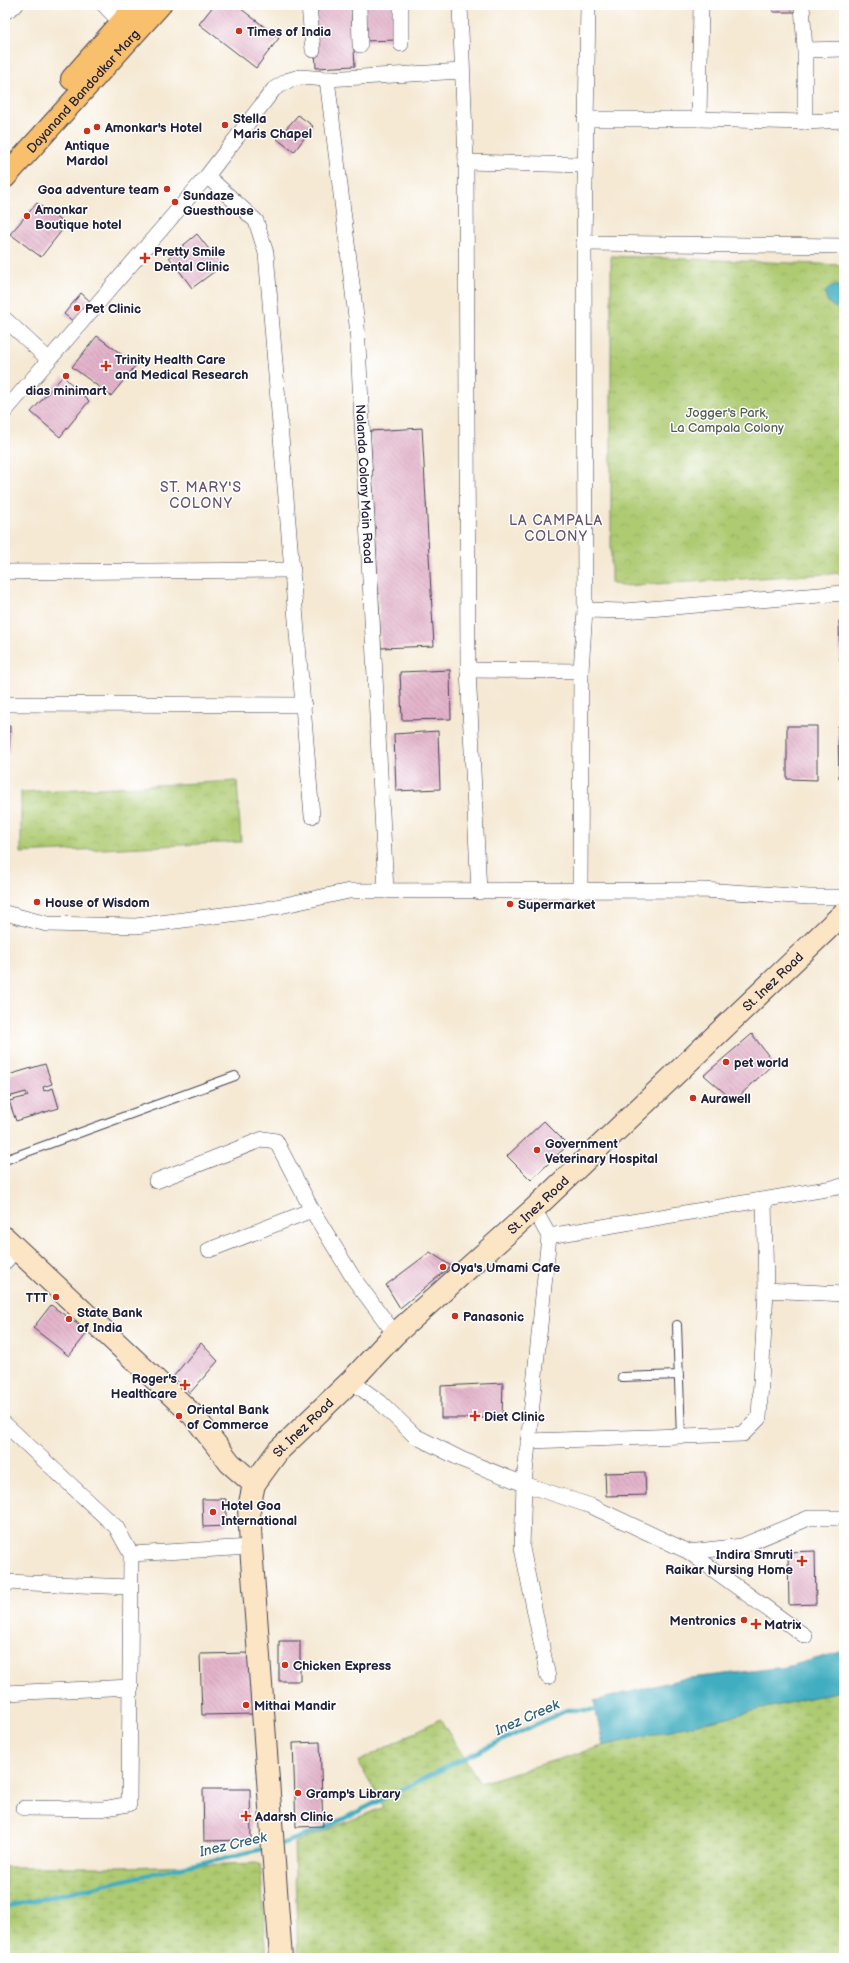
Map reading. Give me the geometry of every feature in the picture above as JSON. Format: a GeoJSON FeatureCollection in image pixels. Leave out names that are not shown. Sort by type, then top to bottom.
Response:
{"type":"FeatureCollection","features":[{"type":"Feature","properties":{"kind":"main road","name":"Dayanand Bandodkar Marg"},"geometry":{"type":"LineString","coordinates":[[5,177],[127,29],[137,5]]}},
{"type":"Feature","properties":{"kind":"main road","name":"Dayanand Bandodkar Marg"},"geometry":{"type":"LineString","coordinates":[[5,157],[127,29],[160,5]]}},
{"type":"Feature","properties":{"kind":"main road","name":"St. Inez Road"},"geometry":{"type":"LineString","coordinates":[[254,1484],[278,1451],[351,1381],[396,1334],[534,1209],[844,913]]}},
{"type":"Feature","properties":{"kind":"main road"},"geometry":{"type":"LineString","coordinates":[[9,1249],[193,1415],[230,1463],[254,1484],[250,1508],[252,1547],[281,1958]]}},
{"type":"Feature","properties":{"kind":"street"},"geometry":{"type":"LineString","coordinates":[[5,12],[16,5]]}},
{"type":"Feature","properties":{"kind":"street"},"geometry":{"type":"LineString","coordinates":[[104,5],[127,29]]}},
{"type":"Feature","properties":{"kind":"street"},"geometry":{"type":"LineString","coordinates":[[309,5],[312,50]]}},
{"type":"Feature","properties":{"kind":"street"},"geometry":{"type":"LineString","coordinates":[[359,5],[360,45]]}},
{"type":"Feature","properties":{"kind":"street"},"geometry":{"type":"LineString","coordinates":[[401,5],[401,44]]}},
{"type":"Feature","properties":{"kind":"street"},"geometry":{"type":"LineString","coordinates":[[460,5],[466,162],[468,670],[479,892]]}},
{"type":"Feature","properties":{"kind":"street"},"geometry":{"type":"LineString","coordinates":[[580,890],[581,671],[585,610],[584,243],[588,5]]}},
{"type":"Feature","properties":{"kind":"street"},"geometry":{"type":"LineString","coordinates":[[699,119],[701,5]]}},
{"type":"Feature","properties":{"kind":"street"},"geometry":{"type":"LineString","coordinates":[[802,5],[805,50],[805,122]]}},
{"type":"Feature","properties":{"kind":"street"},"geometry":{"type":"LineString","coordinates":[[805,50],[844,49]]}},
{"type":"Feature","properties":{"kind":"street"},"geometry":{"type":"LineString","coordinates":[[5,411],[48,359],[207,176],[274,89],[289,80],[300,77],[327,79],[462,71]]}},
{"type":"Feature","properties":{"kind":"street","name":"Nalanda Colony Main Road"},"geometry":{"type":"LineString","coordinates":[[327,79],[357,326],[386,891]]}},
{"type":"Feature","properties":{"kind":"street"},"geometry":{"type":"LineString","coordinates":[[585,119],[699,119],[805,122],[844,120]]}},
{"type":"Feature","properties":{"kind":"street"},"geometry":{"type":"LineString","coordinates":[[466,162],[586,164]]}},
{"type":"Feature","properties":{"kind":"street"},"geometry":{"type":"LineString","coordinates":[[207,176],[256,221],[266,253],[312,816]]}},
{"type":"Feature","properties":{"kind":"street"},"geometry":{"type":"LineString","coordinates":[[584,243],[844,246]]}},
{"type":"Feature","properties":{"kind":"street"},"geometry":{"type":"LineString","coordinates":[[5,319],[48,359]]}},
{"type":"Feature","properties":{"kind":"street"},"geometry":{"type":"LineString","coordinates":[[5,572],[293,570]]}},
{"type":"Feature","properties":{"kind":"street"},"geometry":{"type":"LineString","coordinates":[[585,610],[624,610],[844,593]]}},
{"type":"Feature","properties":{"kind":"street"},"geometry":{"type":"LineString","coordinates":[[468,670],[581,671]]}},
{"type":"Feature","properties":{"kind":"street"},"geometry":{"type":"LineString","coordinates":[[5,704],[304,705]]}},
{"type":"Feature","properties":{"kind":"street"},"geometry":{"type":"LineString","coordinates":[[5,913],[47,924],[136,926],[262,910],[349,891],[479,892],[703,890],[809,897],[844,897]]}},
{"type":"Feature","properties":{"kind":"street"},"geometry":{"type":"LineString","coordinates":[[156,1181],[263,1139],[276,1141],[312,1210],[354,1279],[396,1334]]}},
{"type":"Feature","properties":{"kind":"street"},"geometry":{"type":"LineString","coordinates":[[549,1236],[844,1186]]}},
{"type":"Feature","properties":{"kind":"street"},"geometry":{"type":"LineString","coordinates":[[528,1441],[743,1434],[759,1418],[766,1290],[764,1200]]}},
{"type":"Feature","properties":{"kind":"street"},"geometry":{"type":"LineString","coordinates":[[534,1209],[549,1236],[524,1484],[522,1548],[548,1677]]}},
{"type":"Feature","properties":{"kind":"street"},"geometry":{"type":"LineString","coordinates":[[209,1250],[312,1210]]}},
{"type":"Feature","properties":{"kind":"street"},"geometry":{"type":"LineString","coordinates":[[766,1290],[844,1294]]}},
{"type":"Feature","properties":{"kind":"street"},"geometry":{"type":"LineString","coordinates":[[351,1381],[380,1402],[415,1436],[463,1460],[524,1484],[591,1506],[689,1552],[805,1636]]}},
{"type":"Feature","properties":{"kind":"street"},"geometry":{"type":"LineString","coordinates":[[5,1424],[116,1527],[131,1554],[129,1804],[102,1809],[24,1808]]}},
{"type":"Feature","properties":{"kind":"street"},"geometry":{"type":"LineString","coordinates":[[689,1552],[742,1546],[809,1518],[844,1518]]}},
{"type":"Feature","properties":{"kind":"street"},"geometry":{"type":"LineString","coordinates":[[131,1554],[252,1547]]}},
{"type":"Feature","properties":{"kind":"street"},"geometry":{"type":"LineString","coordinates":[[5,1582],[130,1587]]}},
{"type":"Feature","properties":{"kind":"street"},"geometry":{"type":"LineString","coordinates":[[5,1693],[131,1687]]}},
{"type":"Feature","properties":{"kind":"lane"},"geometry":{"type":"LineString","coordinates":[[5,1160],[235,1076]]}},
{"type":"Feature","properties":{"kind":"lane"},"geometry":{"type":"LineString","coordinates":[[677,1325],[680,1436]]}},
{"type":"Feature","properties":{"kind":"lane"},"geometry":{"type":"LineString","coordinates":[[622,1377],[679,1375]]}},
{"type":"Feature","properties":{"kind":"green space","name":"Jogger's Park, La Campala Colony"},"geometry":{"type":"Polygon","coordinates":[[[611,256],[844,265],[844,573],[621,586],[611,582],[611,256]]]}},
{"type":"Feature","properties":{"kind":"green space"},"geometry":{"type":"Polygon","coordinates":[[[237,781],[241,842],[21,853],[21,792],[237,781]]]}},
{"type":"Feature","properties":{"kind":"green space"},"geometry":{"type":"Polygon","coordinates":[[[844,1690],[844,1958],[298,1958],[294,1843],[384,1807],[358,1762],[440,1719],[480,1783],[625,1739],[844,1690]]]}},
{"type":"Feature","properties":{"kind":"green space"},"geometry":{"type":"Polygon","coordinates":[[[260,1863],[267,1958],[5,1958],[5,1867],[124,1867],[260,1863]]]}},
{"type":"Feature","properties":{"kind":"water"},"geometry":{"type":"Polygon","coordinates":[[[831,286],[839,286],[844,289],[844,312],[829,303],[827,300],[825,293],[831,286]]]}},
{"type":"Feature","properties":{"kind":"water"},"geometry":{"type":"Polygon","coordinates":[[[844,1651],[844,1690],[603,1746],[594,1701],[682,1679],[786,1667],[844,1651]]]}},
{"type":"Feature","properties":{"kind":"building","name":"Times of India"},"geometry":{"type":"Polygon","coordinates":[[[214,5],[236,5],[279,38],[256,68],[199,24],[214,5]]]}},
{"type":"Feature","properties":{"kind":"building"},"geometry":{"type":"Polygon","coordinates":[[[313,5],[351,5],[355,66],[316,68],[313,5]]]}},
{"type":"Feature","properties":{"kind":"building"},"geometry":{"type":"Polygon","coordinates":[[[364,5],[396,5],[397,40],[364,41],[364,5]]]}},
{"type":"Feature","properties":{"kind":"building"},"geometry":{"type":"Polygon","coordinates":[[[773,5],[796,5],[796,12],[773,12],[773,5]]]}},
{"type":"Feature","properties":{"kind":"building"},"geometry":{"type":"Polygon","coordinates":[[[298,115],[313,126],[294,152],[277,139],[298,115]]]}},
{"type":"Feature","properties":{"kind":"building"},"geometry":{"type":"Polygon","coordinates":[[[37,203],[66,225],[41,257],[10,234],[37,203]]]}},
{"type":"Feature","properties":{"kind":"building"},"geometry":{"type":"Polygon","coordinates":[[[197,234],[222,266],[192,288],[169,257],[197,234]]]}},
{"type":"Feature","properties":{"kind":"building","name":"Pet Clinic"},"geometry":{"type":"Polygon","coordinates":[[[81,293],[91,302],[74,322],[64,314],[81,293]]]}},
{"type":"Feature","properties":{"kind":"building"},"geometry":{"type":"Polygon","coordinates":[[[97,336],[136,365],[111,396],[72,367],[97,336]]]}},
{"type":"Feature","properties":{"kind":"building"},"geometry":{"type":"Polygon","coordinates":[[[63,376],[89,401],[60,437],[31,412],[63,376]]]}},
{"type":"Feature","properties":{"kind":"building"},"geometry":{"type":"Polygon","coordinates":[[[422,428],[434,646],[381,648],[370,431],[422,428]]]}},
{"type":"Feature","properties":{"kind":"building"},"geometry":{"type":"Polygon","coordinates":[[[844,620],[844,662],[840,662],[839,621],[844,620]]]}},
{"type":"Feature","properties":{"kind":"building"},"geometry":{"type":"Polygon","coordinates":[[[450,670],[451,719],[402,720],[400,672],[450,670]]]}},
{"type":"Feature","properties":{"kind":"building"},"geometry":{"type":"Polygon","coordinates":[[[5,726],[10,726],[9,752],[5,752],[5,726]]]}},
{"type":"Feature","properties":{"kind":"building"},"geometry":{"type":"Polygon","coordinates":[[[787,726],[817,726],[817,780],[787,779],[787,726]]]}},
{"type":"Feature","properties":{"kind":"building"},"geometry":{"type":"Polygon","coordinates":[[[838,726],[844,726],[844,779],[839,779],[838,726]]]}},
{"type":"Feature","properties":{"kind":"building"},"geometry":{"type":"Polygon","coordinates":[[[438,731],[440,789],[396,791],[394,734],[438,731]]]}},
{"type":"Feature","properties":{"kind":"building"},"geometry":{"type":"Polygon","coordinates":[[[752,1034],[774,1063],[734,1101],[704,1075],[752,1034]]]}},
{"type":"Feature","properties":{"kind":"building"},"geometry":{"type":"Polygon","coordinates":[[[45,1064],[52,1084],[43,1087],[44,1091],[53,1088],[59,1108],[16,1121],[9,1101],[28,1096],[26,1092],[8,1097],[5,1087],[5,1076],[45,1064]]]}},
{"type":"Feature","properties":{"kind":"building","name":"Government Veterinary Hospital"},"geometry":{"type":"Polygon","coordinates":[[[544,1121],[568,1145],[531,1180],[507,1156],[544,1121]]]}},
{"type":"Feature","properties":{"kind":"building"},"geometry":{"type":"Polygon","coordinates":[[[430,1252],[451,1266],[400,1308],[386,1285],[430,1252]]]}},
{"type":"Feature","properties":{"kind":"building"},"geometry":{"type":"Polygon","coordinates":[[[51,1305],[88,1332],[69,1356],[33,1328],[51,1305]]]}},
{"type":"Feature","properties":{"kind":"building"},"geometry":{"type":"Polygon","coordinates":[[[201,1343],[218,1361],[190,1393],[173,1377],[201,1343]]]}},
{"type":"Feature","properties":{"kind":"building"},"geometry":{"type":"Polygon","coordinates":[[[503,1383],[502,1418],[441,1418],[441,1386],[503,1383]]]}},
{"type":"Feature","properties":{"kind":"building"},"geometry":{"type":"Polygon","coordinates":[[[645,1472],[646,1495],[606,1496],[605,1473],[645,1472]]]}},
{"type":"Feature","properties":{"kind":"building"},"geometry":{"type":"Polygon","coordinates":[[[202,1499],[226,1499],[226,1526],[203,1527],[202,1499]]]}},
{"type":"Feature","properties":{"kind":"building"},"geometry":{"type":"Polygon","coordinates":[[[815,1551],[816,1604],[789,1605],[788,1552],[815,1551]]]}},
{"type":"Feature","properties":{"kind":"building"},"geometry":{"type":"Polygon","coordinates":[[[279,1641],[300,1641],[300,1681],[279,1681],[279,1641]]]}},
{"type":"Feature","properties":{"kind":"building"},"geometry":{"type":"Polygon","coordinates":[[[251,1653],[254,1714],[202,1715],[200,1654],[251,1653]]]}},
{"type":"Feature","properties":{"kind":"building"},"geometry":{"type":"Polygon","coordinates":[[[320,1742],[323,1826],[296,1827],[293,1743],[320,1742]]]}},
{"type":"Feature","properties":{"kind":"building"},"geometry":{"type":"Polygon","coordinates":[[[203,1789],[250,1789],[251,1840],[204,1841],[203,1789]]]}},
{"type":"Feature","properties":{"kind":"waterway","name":"Inez Creek"},"geometry":{"type":"LineString","coordinates":[[278,1845],[323,1829],[473,1754],[567,1710],[600,1710]]}},
{"type":"Feature","properties":{"kind":"waterway","name":"Inez Creek"},"geometry":{"type":"LineString","coordinates":[[9,1906],[267,1848]]}},
{"type":"Feature","properties":{"kind":"place","name":"Times of India"},"geometry":{"type":"Point","coordinates":[239,31]}},
{"type":"Feature","properties":{"kind":"place","name":"Stella Maris Chapel"},"geometry":{"type":"Point","coordinates":[225,125]}},
{"type":"Feature","properties":{"kind":"place","name":"Amonkar's Hotel"},"geometry":{"type":"Point","coordinates":[97,127]}},
{"type":"Feature","properties":{"kind":"place","name":"Antique Mardol"},"geometry":{"type":"Point","coordinates":[87,131]}},
{"type":"Feature","properties":{"kind":"place","name":"Goa adventure team"},"geometry":{"type":"Point","coordinates":[167,189]}},
{"type":"Feature","properties":{"kind":"place","name":"Sundaze Guesthouse"},"geometry":{"type":"Point","coordinates":[175,202]}},
{"type":"Feature","properties":{"kind":"place","name":"Amonkar Boutique hotel"},"geometry":{"type":"Point","coordinates":[27,216]}},
{"type":"Feature","properties":{"kind":"place","name":"Pretty Smile Dental Clinic"},"geometry":{"type":"Point","coordinates":[145,258]}},
{"type":"Feature","properties":{"kind":"place","name":"Pet Clinic"},"geometry":{"type":"Point","coordinates":[77,308]}},
{"type":"Feature","properties":{"kind":"place","name":"Trinity Health Care and Medical Research"},"geometry":{"type":"Point","coordinates":[106,366]}},
{"type":"Feature","properties":{"kind":"place","name":"dias minimart"},"geometry":{"type":"Point","coordinates":[66,376]}},
{"type":"Feature","properties":{"kind":"place","name":"House of Wisdom"},"geometry":{"type":"Point","coordinates":[37,902]}},
{"type":"Feature","properties":{"kind":"place","name":"Supermarket"},"geometry":{"type":"Point","coordinates":[510,904]}},
{"type":"Feature","properties":{"kind":"place","name":"pet world"},"geometry":{"type":"Point","coordinates":[726,1062]}},
{"type":"Feature","properties":{"kind":"place","name":"Aurawell"},"geometry":{"type":"Point","coordinates":[693,1098]}},
{"type":"Feature","properties":{"kind":"place","name":"Government Veterinary Hospital"},"geometry":{"type":"Point","coordinates":[537,1150]}},
{"type":"Feature","properties":{"kind":"place","name":"Oya's Umami Cafe"},"geometry":{"type":"Point","coordinates":[443,1267]}},
{"type":"Feature","properties":{"kind":"place","name":"TTT"},"geometry":{"type":"Point","coordinates":[56,1297]}},
{"type":"Feature","properties":{"kind":"place","name":"Panasonic"},"geometry":{"type":"Point","coordinates":[455,1316]}},
{"type":"Feature","properties":{"kind":"place","name":"State Bank of India"},"geometry":{"type":"Point","coordinates":[69,1319]}},
{"type":"Feature","properties":{"kind":"place","name":"Roger's Healthcare"},"geometry":{"type":"Point","coordinates":[185,1385]}},
{"type":"Feature","properties":{"kind":"place","name":"Oriental Bank of Commerce"},"geometry":{"type":"Point","coordinates":[179,1416]}},
{"type":"Feature","properties":{"kind":"place","name":"Diet Clinic"},"geometry":{"type":"Point","coordinates":[475,1416]}},
{"type":"Feature","properties":{"kind":"place","name":"Hotel Goa International"},"geometry":{"type":"Point","coordinates":[213,1512]}},
{"type":"Feature","properties":{"kind":"place","name":"Indira Smruti Raikar Nursing Home"},"geometry":{"type":"Point","coordinates":[802,1561]}},
{"type":"Feature","properties":{"kind":"place","name":"Mentronics"},"geometry":{"type":"Point","coordinates":[744,1620]}},
{"type":"Feature","properties":{"kind":"place","name":"Matrix"},"geometry":{"type":"Point","coordinates":[756,1624]}},
{"type":"Feature","properties":{"kind":"place","name":"Chicken Express"},"geometry":{"type":"Point","coordinates":[285,1665]}},
{"type":"Feature","properties":{"kind":"place","name":"Mithai Mandir"},"geometry":{"type":"Point","coordinates":[246,1705]}},
{"type":"Feature","properties":{"kind":"place","name":"Gramp's Library"},"geometry":{"type":"Point","coordinates":[298,1793]}},
{"type":"Feature","properties":{"kind":"place","name":"Adarsh Clinic"},"geometry":{"type":"Point","coordinates":[246,1816]}},
{"type":"Feature","properties":{"kind":"district","name":"ST. MARY'S COLONY"},"geometry":{"type":"Point","coordinates":[201,496]}},
{"type":"Feature","properties":{"kind":"district","name":"LA CAMPALA COLONY"},"geometry":{"type":"Point","coordinates":[556,528]}}]}
